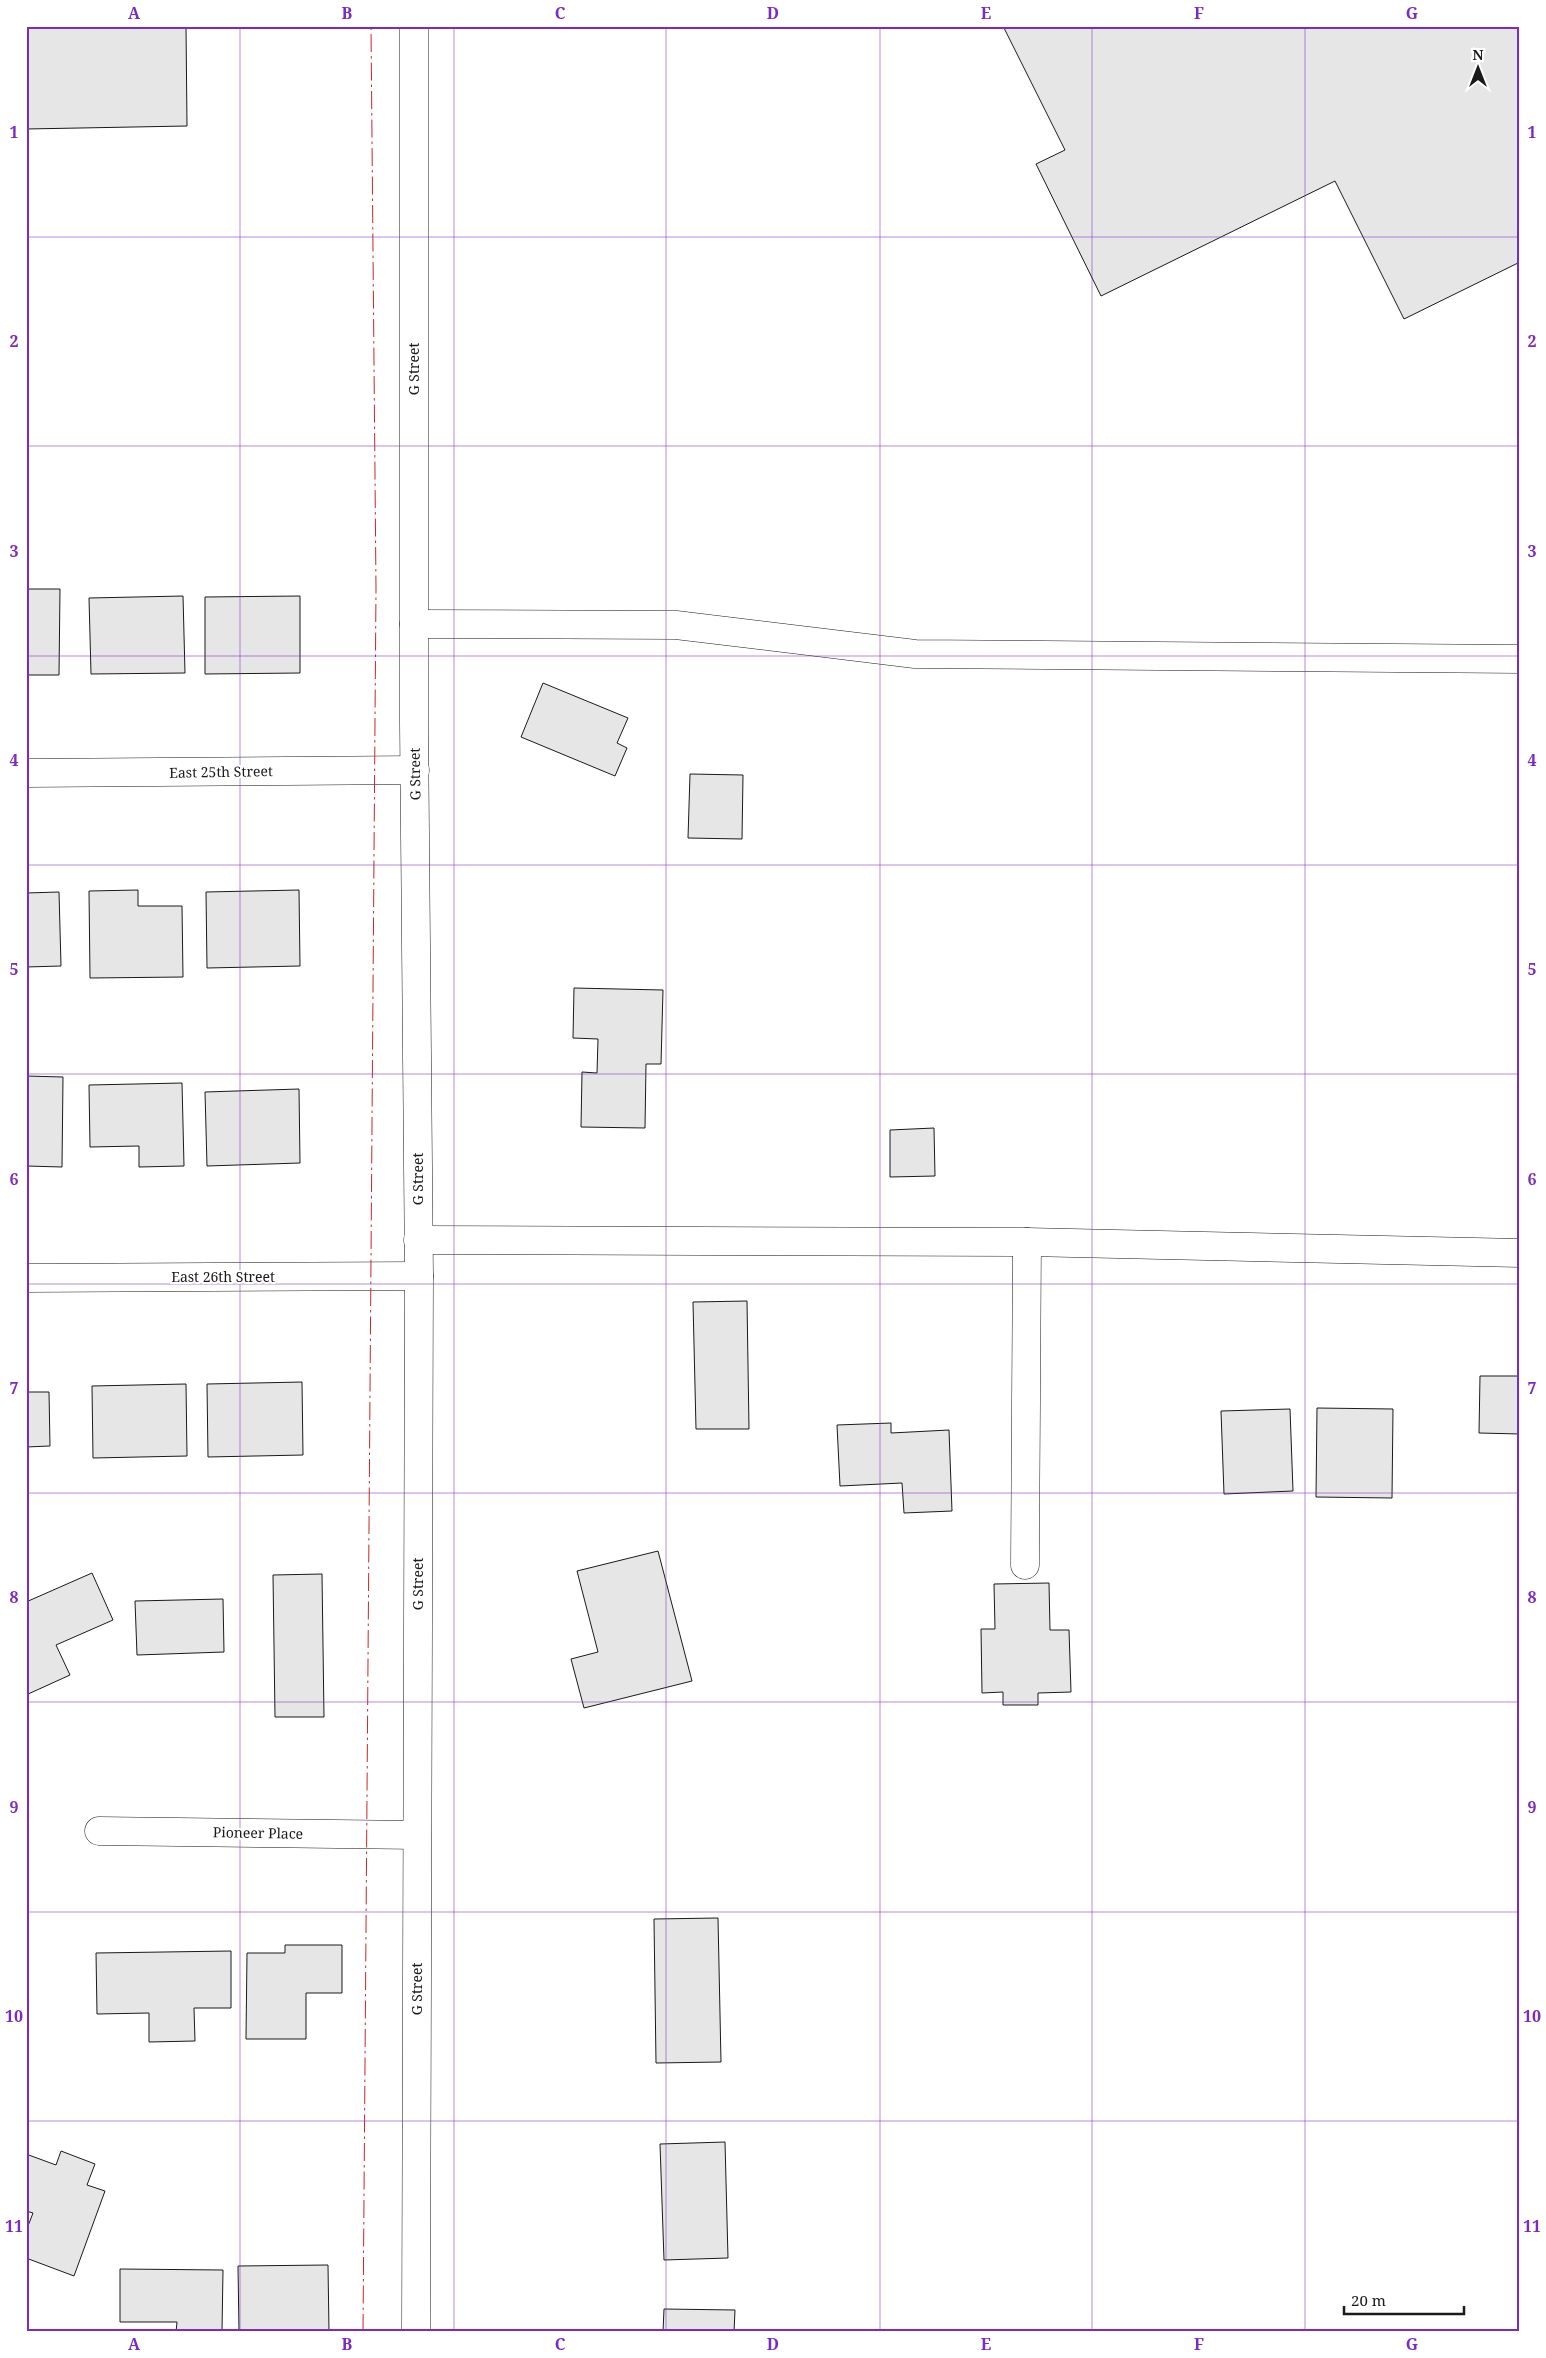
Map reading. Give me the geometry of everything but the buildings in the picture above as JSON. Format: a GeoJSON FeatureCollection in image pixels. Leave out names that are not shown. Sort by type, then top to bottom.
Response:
{"type":"FeatureCollection","features":[{"type":"Feature","properties":{"kind":"street","name":"G Street"},"geometry":{"type":"LineString","coordinates":[[414,26],[414,624],[419,1276],[416,2332]]}},
{"type":"Feature","properties":{"kind":"street"},"geometry":{"type":"LineString","coordinates":[[414,624],[676,625],[915,654],[1520,659]]}},
{"type":"Feature","properties":{"kind":"street","name":"East 25th Street"},"geometry":{"type":"LineString","coordinates":[[26,773],[416,770]]}},
{"type":"Feature","properties":{"kind":"street"},"geometry":{"type":"LineString","coordinates":[[418,1240],[1027,1242],[1520,1253]]}},
{"type":"Feature","properties":{"kind":"street"},"geometry":{"type":"LineString","coordinates":[[1025,1565],[1027,1242]]}},
{"type":"Feature","properties":{"kind":"street","name":"East 26th Street"},"geometry":{"type":"LineString","coordinates":[[26,1278],[419,1276]]}},
{"type":"Feature","properties":{"kind":"street","name":"Pioneer Place"},"geometry":{"type":"LineString","coordinates":[[99,1831],[417,1835]]}},
{"type":"Feature","properties":{"kind":"power"},"geometry":{"type":"LineString","coordinates":[[363,2332],[376,588],[371,26]]}}]}
